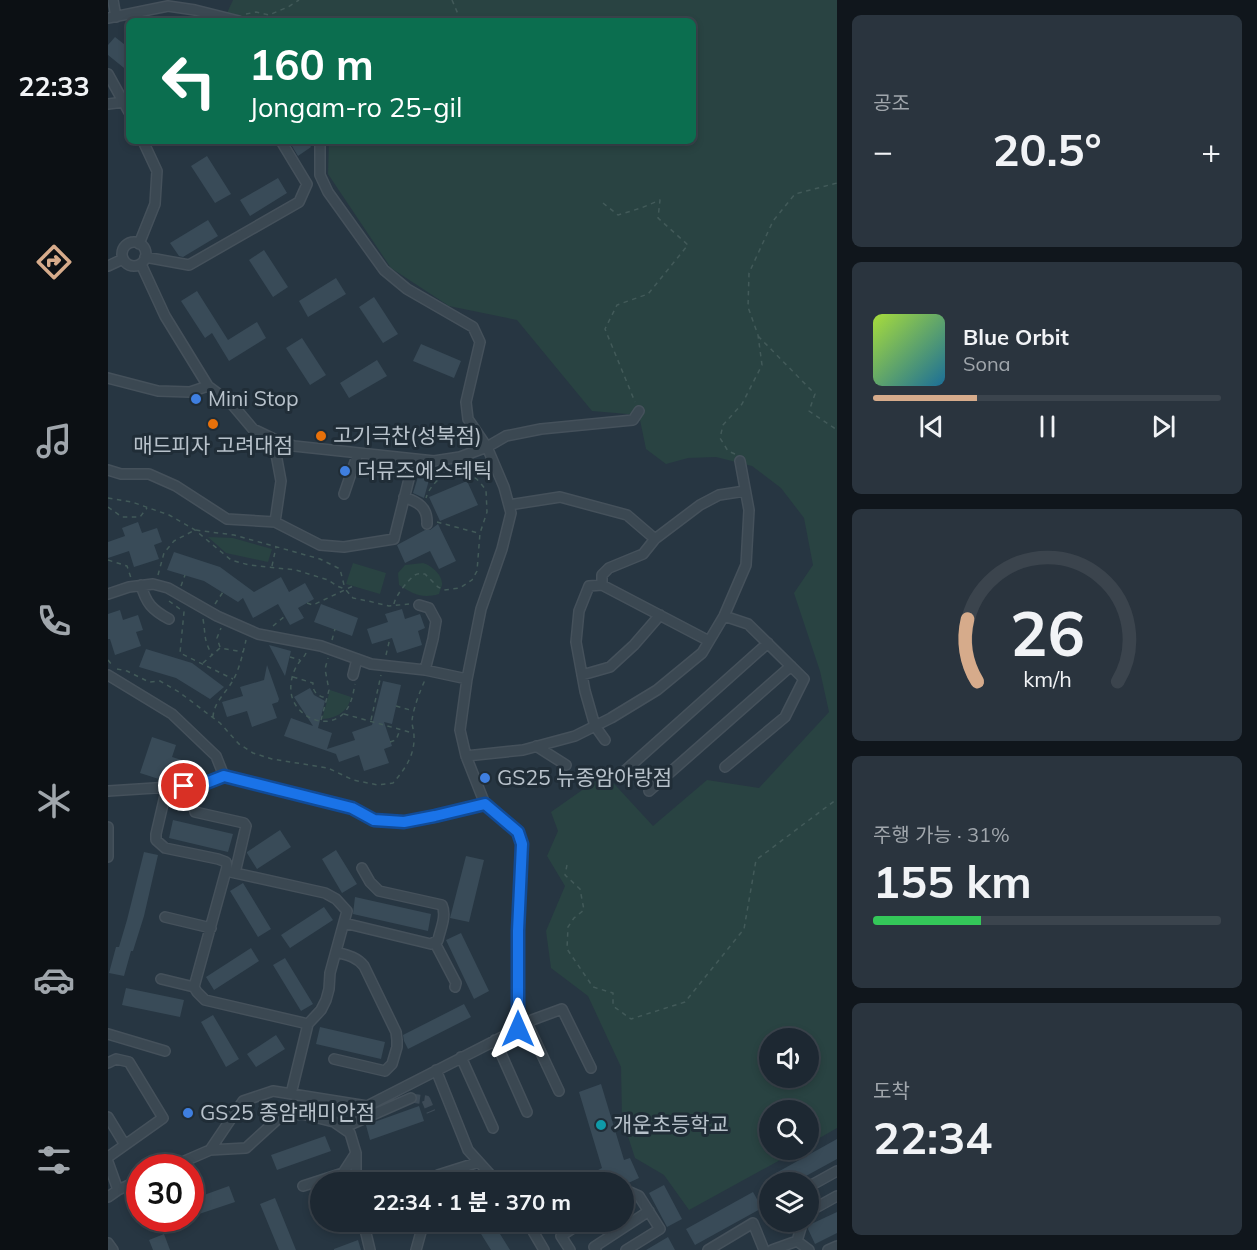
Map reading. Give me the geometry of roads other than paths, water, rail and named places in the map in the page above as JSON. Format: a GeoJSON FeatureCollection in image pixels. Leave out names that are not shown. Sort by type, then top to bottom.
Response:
{"type":"FeatureCollection","features":[{"type":"Feature","properties":{"kind":"street"},"geometry":{"type":"LineString","coordinates":[[113,0],[112,17],[168,3],[197,5],[241,18]]}},
{"type":"Feature","properties":{"kind":"street"},"geometry":{"type":"LineString","coordinates":[[108,74],[126,106]]}},
{"type":"Feature","properties":{"kind":"street"},"geometry":{"type":"LineString","coordinates":[[108,104],[124,102]]}},
{"type":"Feature","properties":{"kind":"street"},"geometry":{"type":"LineString","coordinates":[[139,244],[155,204],[157,171],[144,144]]}},
{"type":"Feature","properties":{"kind":"street"},"geometry":{"type":"LineString","coordinates":[[283,144],[307,183],[299,202],[189,264],[143,260],[130,266],[123,259],[122,251],[131,243],[139,244],[144,249],[143,260],[165,316],[208,386],[231,403],[253,429],[294,446],[434,461],[460,457],[487,447],[506,436],[541,429],[633,420],[639,411]]}},
{"type":"Feature","properties":{"kind":"street"},"geometry":{"type":"LineString","coordinates":[[320,144],[320,175],[328,192],[384,270],[407,289],[473,327],[480,342],[466,402],[468,419],[487,447],[512,513],[481,609],[467,679],[460,730],[466,756],[485,804],[518,832],[522,844],[518,931],[518,1029]]}},
{"type":"Feature","properties":{"kind":"street"},"geometry":{"type":"LineString","coordinates":[[109,264],[123,259]]}},
{"type":"Feature","properties":{"kind":"street"},"geometry":{"type":"LineString","coordinates":[[108,378],[158,391],[190,392],[208,386]]}},
{"type":"Feature","properties":{"kind":"street"},"geometry":{"type":"LineString","coordinates":[[275,522],[281,481],[276,454],[278,441]]}},
{"type":"Feature","properties":{"kind":"street"},"geometry":{"type":"LineString","coordinates":[[344,494],[358,453]]}},
{"type":"Feature","properties":{"kind":"street"},"geometry":{"type":"LineString","coordinates":[[108,470],[121,474],[149,474],[176,486],[227,519],[275,522],[320,545],[344,548],[394,539],[414,459]]}},
{"type":"Feature","properties":{"kind":"street"},"geometry":{"type":"LineString","coordinates":[[466,756],[523,750],[575,736],[612,718],[657,690],[702,653],[724,616],[746,565],[749,510],[740,462]]}},
{"type":"Feature","properties":{"kind":"street"},"geometry":{"type":"LineString","coordinates":[[602,585],[602,575],[609,568],[643,554],[656,538],[700,505],[719,495],[745,491]]}},
{"type":"Feature","properties":{"kind":"street"},"geometry":{"type":"LineString","coordinates":[[404,497],[417,502],[424,508],[427,521]]}},
{"type":"Feature","properties":{"kind":"street"},"geometry":{"type":"LineString","coordinates":[[509,505],[560,497],[627,515],[656,538]]}},
{"type":"Feature","properties":{"kind":"street"},"geometry":{"type":"LineString","coordinates":[[108,594],[137,585],[168,588],[217,616],[258,634],[321,646],[371,664],[426,670],[467,679]]}},
{"type":"Feature","properties":{"kind":"street"},"geometry":{"type":"LineString","coordinates":[[137,585],[156,612],[169,619]]}},
{"type":"Feature","properties":{"kind":"street"},"geometry":{"type":"LineString","coordinates":[[605,740],[595,726],[576,642],[579,612],[589,586],[602,585],[709,640]]}},
{"type":"Feature","properties":{"kind":"street"},"geometry":{"type":"LineString","coordinates":[[416,605],[429,609],[436,621],[426,670]]}},
{"type":"Feature","properties":{"kind":"street"},"geometry":{"type":"LineString","coordinates":[[582,675],[610,667],[634,645],[660,615]]}},
{"type":"Feature","properties":{"kind":"street"},"geometry":{"type":"LineString","coordinates":[[724,616],[748,624],[804,679],[785,717],[725,768]]}},
{"type":"Feature","properties":{"kind":"street"},"geometry":{"type":"LineString","coordinates":[[619,776],[768,643]]}},
{"type":"Feature","properties":{"kind":"street"},"geometry":{"type":"LineString","coordinates":[[354,679],[357,659]]}},
{"type":"Feature","properties":{"kind":"street"},"geometry":{"type":"LineString","coordinates":[[649,791],[791,666]]}},
{"type":"Feature","properties":{"kind":"street"},"geometry":{"type":"LineString","coordinates":[[108,675],[172,714],[216,756],[224,776]]}},
{"type":"Feature","properties":{"kind":"street"},"geometry":{"type":"LineString","coordinates":[[536,746],[566,765]]}},
{"type":"Feature","properties":{"kind":"street"},"geometry":{"type":"LineString","coordinates":[[108,791],[201,785],[224,776],[352,808],[374,820],[404,822],[485,804]]}},
{"type":"Feature","properties":{"kind":"street"},"geometry":{"type":"LineString","coordinates":[[168,787],[156,834],[156,840],[165,848],[218,859],[226,862],[230,872],[325,893],[336,899],[347,911],[330,973],[326,1000],[321,1010],[308,1024],[291,1094]]}},
{"type":"Feature","properties":{"kind":"street"},"geometry":{"type":"LineString","coordinates":[[194,987],[210,928],[246,826],[244,823],[195,812]]}},
{"type":"Feature","properties":{"kind":"street"},"geometry":{"type":"LineString","coordinates":[[108,827],[108,854]]}},
{"type":"Feature","properties":{"kind":"street"},"geometry":{"type":"LineString","coordinates":[[344,923],[431,944],[438,940],[445,914],[442,905],[379,891],[370,882],[362,868]]}},
{"type":"Feature","properties":{"kind":"street"},"geometry":{"type":"LineString","coordinates":[[165,917],[210,928]]}},
{"type":"Feature","properties":{"kind":"street"},"geometry":{"type":"LineString","coordinates":[[435,943],[456,984],[454,987]]}},
{"type":"Feature","properties":{"kind":"street"},"geometry":{"type":"LineString","coordinates":[[334,1059],[385,1071],[392,1064],[397,1047],[396,1032],[364,966],[352,956],[336,952]]}},
{"type":"Feature","properties":{"kind":"street"},"geometry":{"type":"LineString","coordinates":[[161,979],[194,987],[205,1000],[308,1024]]}},
{"type":"Feature","properties":{"kind":"street"},"geometry":{"type":"LineString","coordinates":[[210,1150],[243,1101],[273,1091],[367,1106],[527,1023],[562,1009],[591,1068]]}},
{"type":"Feature","properties":{"kind":"street"},"geometry":{"type":"LineString","coordinates":[[527,1023],[559,1091]]}},
{"type":"Feature","properties":{"kind":"street"},"geometry":{"type":"LineString","coordinates":[[108,1034],[165,1051]]}},
{"type":"Feature","properties":{"kind":"street"},"geometry":{"type":"LineString","coordinates":[[495,1040],[527,1112]]}},
{"type":"Feature","properties":{"kind":"street"},"geometry":{"type":"LineString","coordinates":[[461,1057],[494,1128]]}},
{"type":"Feature","properties":{"kind":"street"},"geometry":{"type":"LineString","coordinates":[[108,1063],[116,1059],[129,1062],[163,1118],[108,1157]]}},
{"type":"Feature","properties":{"kind":"street"},"geometry":{"type":"LineString","coordinates":[[436,1070],[468,1150],[488,1172]]}},
{"type":"Feature","properties":{"kind":"street"},"geometry":{"type":"LineString","coordinates":[[343,1128],[411,1098]]}},
{"type":"Feature","properties":{"kind":"street"},"geometry":{"type":"LineString","coordinates":[[201,1154],[210,1150],[246,1148],[280,1117],[302,1114],[334,1122],[350,1133],[356,1153],[356,1172]]}},
{"type":"Feature","properties":{"kind":"street"},"geometry":{"type":"LineString","coordinates":[[108,1117],[125,1145]]}},
{"type":"Feature","properties":{"kind":"street"},"geometry":{"type":"LineString","coordinates":[[303,1186],[344,1173],[356,1153]]}},
{"type":"Feature","properties":{"kind":"street"},"geometry":{"type":"LineString","coordinates":[[108,1162],[118,1190]]}},
{"type":"Feature","properties":{"kind":"street"},"geometry":{"type":"LineString","coordinates":[[445,1172],[479,1162]]}},
{"type":"Feature","properties":{"kind":"street"},"geometry":{"type":"LineString","coordinates":[[819,1180],[837,1171]]}},
{"type":"Feature","properties":{"kind":"street"},"geometry":{"type":"LineString","coordinates":[[108,1197],[126,1186]]}},
{"type":"Feature","properties":{"kind":"street"},"geometry":{"type":"LineString","coordinates":[[626,1250],[660,1229],[639,1196],[634,1194]]}},
{"type":"Feature","properties":{"kind":"street"},"geometry":{"type":"LineString","coordinates":[[819,1206],[837,1196]]}},
{"type":"Feature","properties":{"kind":"street"},"geometry":{"type":"LineString","coordinates":[[596,1250],[594,1247],[649,1211]]}},
{"type":"Feature","properties":{"kind":"street"},"geometry":{"type":"LineString","coordinates":[[708,1250],[753,1223],[764,1250]]}},
{"type":"Feature","properties":{"kind":"street"},"geometry":{"type":"LineString","coordinates":[[366,1232],[370,1250]]}},
{"type":"Feature","properties":{"kind":"street"},"geometry":{"type":"LineString","coordinates":[[416,1250],[421,1232]]}},
{"type":"Feature","properties":{"kind":"street"},"geometry":{"type":"LineString","coordinates":[[534,1232],[544,1250]]}},
{"type":"Feature","properties":{"kind":"street"},"geometry":{"type":"LineString","coordinates":[[567,1232],[561,1236],[570,1250]]}},
{"type":"Feature","properties":{"kind":"street"},"geometry":{"type":"LineString","coordinates":[[797,1241],[800,1232]]}},
{"type":"Feature","properties":{"kind":"street"},"geometry":{"type":"LineString","coordinates":[[772,1250],[797,1241]]}},
{"type":"Feature","properties":{"kind":"street"},"geometry":{"type":"LineString","coordinates":[[797,1241],[809,1250]]}},
{"type":"Feature","properties":{"kind":"street"},"geometry":{"type":"LineString","coordinates":[[108,1243],[112,1250]]}},
{"type":"Feature","properties":{"kind":"street"},"geometry":{"type":"LineString","coordinates":[[828,1250],[837,1245]]}},
{"type":"Feature","properties":{"kind":"tunnel"},"geometry":{"type":"LineString","coordinates":[[411,1098],[426,1100],[431,1112]]}},
{"type":"Feature","properties":{"kind":"place","name":"Mini Stop"},"geometry":{"type":"Point","coordinates":[196,399]}},
{"type":"Feature","properties":{"kind":"place","name":"매드피자 고려대점"},"geometry":{"type":"Point","coordinates":[213,424]}},
{"type":"Feature","properties":{"kind":"place","name":"고기극찬(성북점)"},"geometry":{"type":"Point","coordinates":[321,436]}},
{"type":"Feature","properties":{"kind":"place","name":"더뮤즈에스테틱"},"geometry":{"type":"Point","coordinates":[345,471]}},
{"type":"Feature","properties":{"kind":"place","name":"GS25 뉴종암아랑점"},"geometry":{"type":"Point","coordinates":[485,778]}},
{"type":"Feature","properties":{"kind":"place","name":"GS25 종암래미안점"},"geometry":{"type":"Point","coordinates":[188,1113]}},
{"type":"Feature","properties":{"kind":"place","name":"개운초등학교"},"geometry":{"type":"Point","coordinates":[601,1125]}}]}
